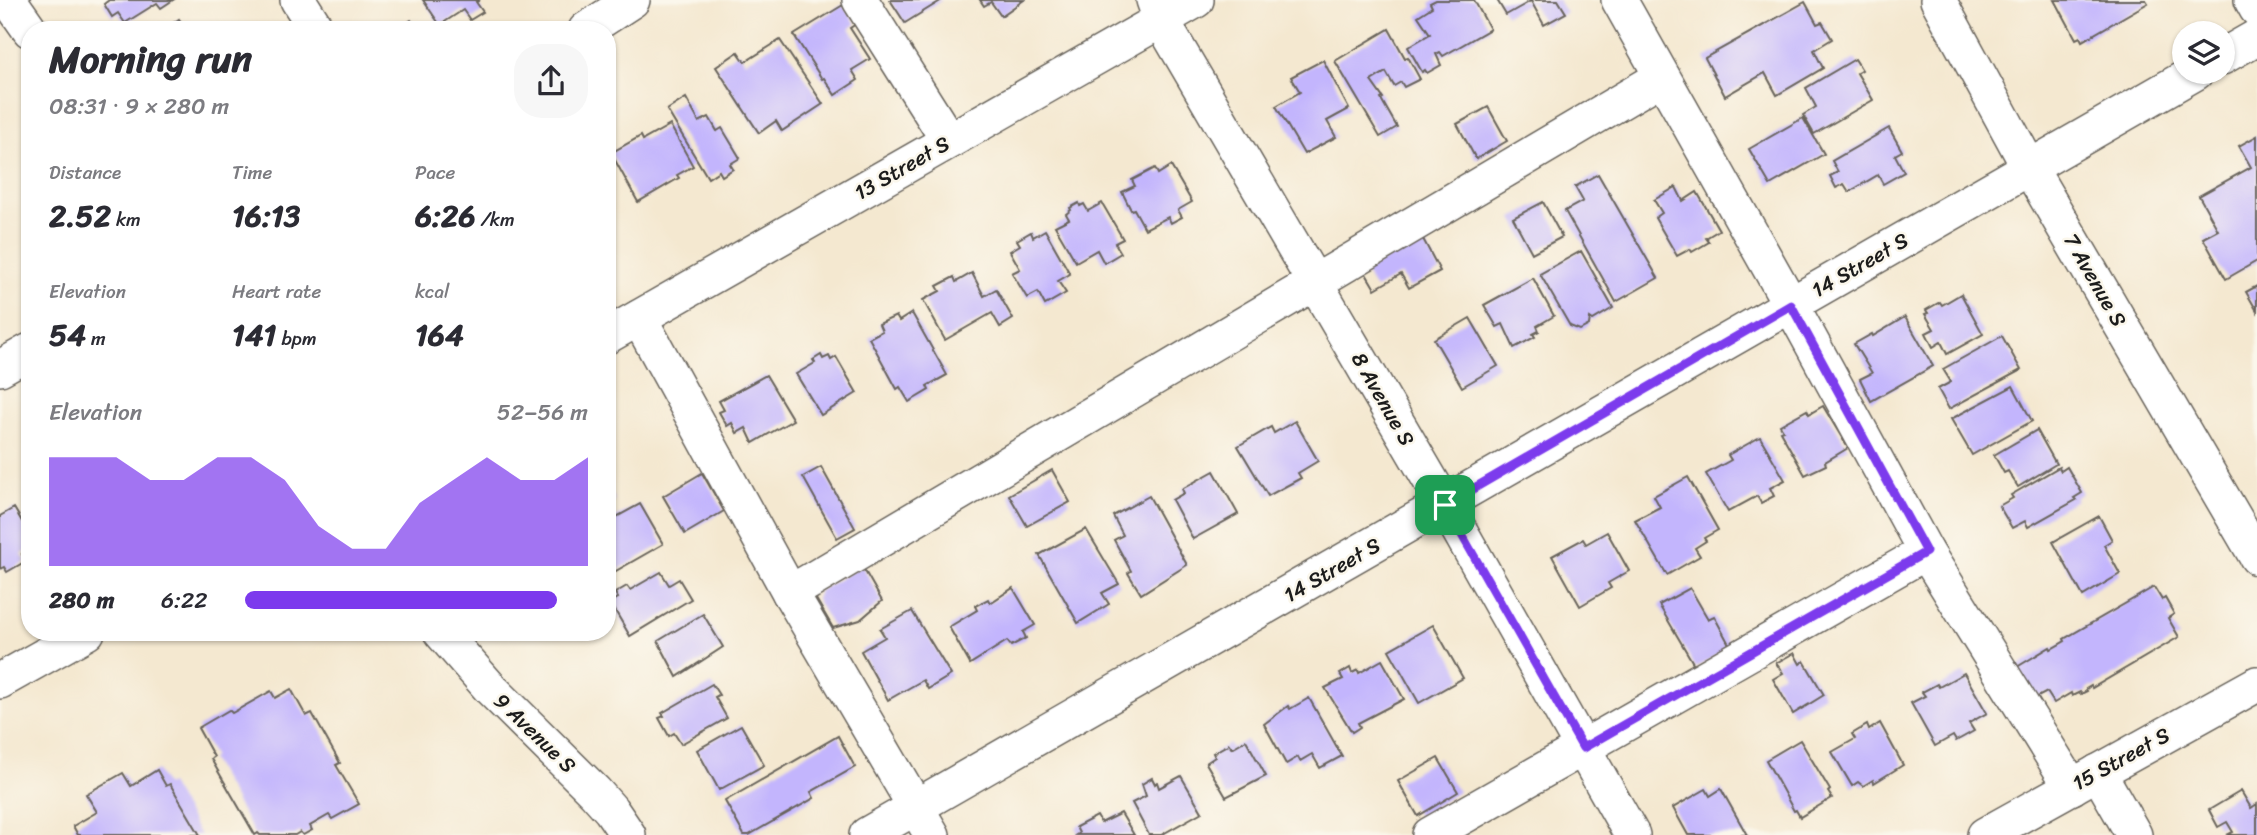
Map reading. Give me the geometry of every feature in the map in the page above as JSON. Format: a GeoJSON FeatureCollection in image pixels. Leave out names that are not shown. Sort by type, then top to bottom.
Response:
{"type":"FeatureCollection","features":[{"type":"Feature","properties":{"kind":"street"},"geometry":{"type":"LineString","coordinates":[[9,0],[24,21]]}},
{"type":"Feature","properties":{"kind":"street"},"geometry":{"type":"LineString","coordinates":[[298,0],[311,21]]}},
{"type":"Feature","properties":{"kind":"street"},"geometry":{"type":"LineString","coordinates":[[591,17],[632,0]]}},
{"type":"Feature","properties":{"kind":"street"},"geometry":{"type":"LineString","coordinates":[[860,0],[949,141]]}},
{"type":"Feature","properties":{"kind":"street","name":"13 Street S"},"geometry":{"type":"LineString","coordinates":[[616,331],[949,141],[1157,10],[1196,0]]}},
{"type":"Feature","properties":{"kind":"street"},"geometry":{"type":"LineString","coordinates":[[1619,0],[1926,552],[2085,779],[2134,835]]}},
{"type":"Feature","properties":{"kind":"street","name":"7 Avenue S"},"geometry":{"type":"LineString","coordinates":[[1938,0],[2029,167],[2257,557]]}},
{"type":"Feature","properties":{"kind":"street"},"geometry":{"type":"LineString","coordinates":[[2252,0],[2257,9]]}},
{"type":"Feature","properties":{"kind":"street","name":"8 Avenue S"},"geometry":{"type":"LineString","coordinates":[[1157,10],[1445,505],[1632,835]]}},
{"type":"Feature","properties":{"kind":"street"},"geometry":{"type":"LineString","coordinates":[[2235,50],[2257,37]]}},
{"type":"Feature","properties":{"kind":"street"},"geometry":{"type":"LineString","coordinates":[[790,593],[1662,77]]}},
{"type":"Feature","properties":{"kind":"street","name":"14 Street S"},"geometry":{"type":"LineString","coordinates":[[867,835],[924,821],[1445,505],[2175,84]]}},
{"type":"Feature","properties":{"kind":"street"},"geometry":{"type":"LineString","coordinates":[[639,318],[790,593],[924,821]]}},
{"type":"Feature","properties":{"kind":"street"},"geometry":{"type":"LineString","coordinates":[[0,368],[21,356]]}},
{"type":"Feature","properties":{"kind":"street"},"geometry":{"type":"LineString","coordinates":[[1430,835],[1926,552]]}},
{"type":"Feature","properties":{"kind":"street"},"geometry":{"type":"LineString","coordinates":[[0,681],[71,641]]}},
{"type":"Feature","properties":{"kind":"street","name":"9 Avenue S"},"geometry":{"type":"LineString","coordinates":[[449,641],[491,689],[595,792],[628,835]]}},
{"type":"Feature","properties":{"kind":"street","name":"15 Street S"},"geometry":{"type":"LineString","coordinates":[[1985,835],[2257,684]]}},
{"type":"Feature","properties":{"kind":"building"},"geometry":{"type":"Polygon","coordinates":[[[109,0],[173,0],[161,8],[157,3],[128,21],[124,21],[118,13],[112,17],[104,4],[109,0]]]}},
{"type":"Feature","properties":{"kind":"building"},"geometry":{"type":"Polygon","coordinates":[[[423,0],[480,0],[476,2],[483,12],[470,20],[463,10],[446,21],[437,21],[423,0]]]}},
{"type":"Feature","properties":{"kind":"building"},"geometry":{"type":"Polygon","coordinates":[[[890,0],[942,0],[905,23],[890,0]]]}},
{"type":"Feature","properties":{"kind":"building"},"geometry":{"type":"Polygon","coordinates":[[[980,0],[1024,0],[1001,16],[991,2],[984,6],[980,0]]]}},
{"type":"Feature","properties":{"kind":"building"},"geometry":{"type":"Polygon","coordinates":[[[1436,0],[1474,0],[1490,29],[1443,56],[1440,52],[1436,54],[1441,65],[1427,73],[1425,70],[1422,72],[1408,47],[1430,34],[1418,16],[1432,7],[1430,3],[1436,0]]]}},
{"type":"Feature","properties":{"kind":"building"},"geometry":{"type":"Polygon","coordinates":[[[1497,0],[1558,0],[1566,13],[1544,25],[1531,1],[1506,15],[1497,0]]]}},
{"type":"Feature","properties":{"kind":"building"},"geometry":{"type":"Polygon","coordinates":[[[2055,0],[2146,0],[2148,3],[2082,41],[2080,37],[2076,39],[2055,0]]]}},
{"type":"Feature","properties":{"kind":"building"},"geometry":{"type":"Polygon","coordinates":[[[1805,2],[1817,24],[1822,22],[1832,39],[1814,50],[1823,68],[1777,95],[1765,73],[1725,96],[1705,58],[1805,2]]]}},
{"type":"Feature","properties":{"kind":"building"},"geometry":{"type":"Polygon","coordinates":[[[843,5],[856,24],[850,28],[870,59],[852,70],[858,80],[835,95],[794,35],[843,5]]]}},
{"type":"Feature","properties":{"kind":"building"},"geometry":{"type":"Polygon","coordinates":[[[1389,29],[1420,79],[1404,87],[1401,82],[1394,86],[1386,72],[1371,81],[1397,127],[1380,137],[1335,61],[1389,29]]]}},
{"type":"Feature","properties":{"kind":"building"},"geometry":{"type":"Polygon","coordinates":[[[780,40],[823,104],[782,131],[776,121],[759,133],[716,67],[738,52],[745,62],[780,40]]]}},
{"type":"Feature","properties":{"kind":"building"},"geometry":{"type":"Polygon","coordinates":[[[1855,59],[1862,70],[1857,73],[1873,100],[1814,134],[1803,115],[1816,107],[1806,88],[1855,59]]]}},
{"type":"Feature","properties":{"kind":"building"},"geometry":{"type":"Polygon","coordinates":[[[1323,60],[1349,109],[1327,121],[1336,137],[1304,154],[1276,106],[1300,92],[1291,77],[1323,60]]]}},
{"type":"Feature","properties":{"kind":"building"},"geometry":{"type":"Polygon","coordinates":[[[686,98],[699,122],[709,117],[717,131],[722,128],[740,158],[730,164],[733,169],[722,176],[719,171],[708,178],[667,110],[686,98]]]}},
{"type":"Feature","properties":{"kind":"building"},"geometry":{"type":"Polygon","coordinates":[[[1488,107],[1507,141],[1476,159],[1457,124],[1488,107]]]}},
{"type":"Feature","properties":{"kind":"building"},"geometry":{"type":"Polygon","coordinates":[[[1803,118],[1824,154],[1770,185],[1749,149],[1803,118]]]}},
{"type":"Feature","properties":{"kind":"building"},"geometry":{"type":"Polygon","coordinates":[[[670,125],[693,166],[677,175],[679,178],[638,202],[616,162],[616,150],[641,136],[643,140],[670,125]]]}},
{"type":"Feature","properties":{"kind":"building"},"geometry":{"type":"Polygon","coordinates":[[[1889,128],[1902,151],[1895,155],[1904,172],[1883,184],[1878,175],[1849,192],[1844,184],[1836,188],[1830,176],[1838,172],[1832,161],[1889,128]]]}},
{"type":"Feature","properties":{"kind":"building"},"geometry":{"type":"Polygon","coordinates":[[[2257,136],[2257,261],[2226,279],[2203,238],[2218,230],[2199,196],[2251,167],[2239,146],[2257,136]]]}},
{"type":"Feature","properties":{"kind":"building"},"geometry":{"type":"Polygon","coordinates":[[[1171,166],[1192,202],[1178,210],[1182,217],[1171,223],[1168,217],[1145,229],[1122,192],[1135,186],[1132,180],[1155,168],[1158,174],[1171,166]]]}},
{"type":"Feature","properties":{"kind":"building"},"geometry":{"type":"Polygon","coordinates":[[[1598,174],[1658,278],[1616,302],[1565,211],[1583,201],[1575,187],[1598,174]]]}},
{"type":"Feature","properties":{"kind":"building"},"geometry":{"type":"Polygon","coordinates":[[[1676,187],[1683,201],[1697,192],[1719,230],[1706,238],[1709,242],[1692,252],[1690,249],[1677,256],[1655,218],[1662,213],[1654,200],[1676,187]]]}},
{"type":"Feature","properties":{"kind":"building"},"geometry":{"type":"Polygon","coordinates":[[[1543,202],[1562,237],[1532,253],[1513,218],[1543,202]]]}},
{"type":"Feature","properties":{"kind":"building"},"geometry":{"type":"Polygon","coordinates":[[[1079,203],[1080,206],[1084,204],[1088,211],[1102,203],[1123,239],[1115,243],[1121,253],[1104,263],[1097,250],[1076,262],[1055,226],[1069,219],[1066,214],[1079,203]]]}},
{"type":"Feature","properties":{"kind":"building"},"geometry":{"type":"Polygon","coordinates":[[[1045,230],[1070,274],[1058,281],[1066,293],[1045,305],[1038,292],[1027,298],[1012,273],[1020,269],[1010,251],[1020,245],[1017,240],[1031,232],[1033,237],[1045,230]]]}},
{"type":"Feature","properties":{"kind":"building"},"geometry":{"type":"Polygon","coordinates":[[[1422,237],[1440,271],[1409,288],[1401,274],[1375,289],[1365,272],[1422,237]]]}},
{"type":"Feature","properties":{"kind":"building"},"geometry":{"type":"Polygon","coordinates":[[[1581,251],[1613,308],[1593,320],[1590,318],[1589,325],[1580,330],[1570,326],[1540,274],[1581,251]]]}},
{"type":"Feature","properties":{"kind":"building"},"geometry":{"type":"Polygon","coordinates":[[[972,273],[984,296],[996,289],[1013,319],[1000,327],[992,313],[945,340],[923,300],[940,291],[937,286],[954,277],[956,282],[972,273]]]}},
{"type":"Feature","properties":{"kind":"building"},"geometry":{"type":"Polygon","coordinates":[[[1533,278],[1554,316],[1537,326],[1539,331],[1533,334],[1535,337],[1514,348],[1503,324],[1497,327],[1484,305],[1533,278]]]}},
{"type":"Feature","properties":{"kind":"building"},"geometry":{"type":"Polygon","coordinates":[[[2257,286],[2257,311],[2246,292],[2257,286]]]}},
{"type":"Feature","properties":{"kind":"building"},"geometry":{"type":"Polygon","coordinates":[[[1961,294],[1983,334],[1947,354],[1941,342],[1933,347],[1926,333],[1934,329],[1925,314],[1928,313],[1926,310],[1940,302],[1942,305],[1961,294]]]}},
{"type":"Feature","properties":{"kind":"building"},"geometry":{"type":"Polygon","coordinates":[[[912,313],[947,375],[927,386],[929,390],[909,402],[900,387],[897,389],[869,338],[882,331],[879,324],[896,316],[899,321],[912,313]]]}},
{"type":"Feature","properties":{"kind":"building"},"geometry":{"type":"Polygon","coordinates":[[[1905,317],[1933,366],[1871,401],[1860,379],[1872,373],[1854,344],[1905,317]]]}},
{"type":"Feature","properties":{"kind":"building"},"geometry":{"type":"Polygon","coordinates":[[[1470,318],[1498,366],[1462,387],[1434,339],[1470,318]]]}},
{"type":"Feature","properties":{"kind":"building"},"geometry":{"type":"Polygon","coordinates":[[[2002,336],[2021,370],[1949,409],[1938,389],[1951,382],[1943,369],[2002,336]]]}},
{"type":"Feature","properties":{"kind":"building"},"geometry":{"type":"Polygon","coordinates":[[[821,355],[823,359],[829,356],[831,360],[836,357],[857,393],[821,415],[796,374],[815,363],[813,360],[821,355]]]}},
{"type":"Feature","properties":{"kind":"building"},"geometry":{"type":"Polygon","coordinates":[[[766,375],[793,420],[753,443],[746,428],[737,433],[732,423],[727,426],[719,412],[724,410],[719,401],[766,375]]]}},
{"type":"Feature","properties":{"kind":"building"},"geometry":{"type":"Polygon","coordinates":[[[2013,386],[2032,421],[1972,455],[1951,419],[2013,386]]]}},
{"type":"Feature","properties":{"kind":"building"},"geometry":{"type":"Polygon","coordinates":[[[1823,406],[1848,448],[1825,462],[1826,465],[1805,475],[1780,431],[1783,430],[1780,425],[1807,410],[1809,414],[1823,406]]]}},
{"type":"Feature","properties":{"kind":"building"},"geometry":{"type":"Polygon","coordinates":[[[1295,421],[1318,461],[1298,473],[1301,478],[1268,496],[1238,446],[1271,427],[1274,433],[1295,421]]]}},
{"type":"Feature","properties":{"kind":"building"},"geometry":{"type":"Polygon","coordinates":[[[2037,430],[2056,464],[2018,487],[2008,471],[2004,473],[1994,455],[2037,430]]]}},
{"type":"Feature","properties":{"kind":"building"},"geometry":{"type":"Polygon","coordinates":[[[1760,437],[1785,480],[1770,488],[1774,496],[1761,503],[1757,496],[1728,512],[1706,474],[1731,460],[1728,455],[1760,437]]]}},
{"type":"Feature","properties":{"kind":"building"},"geometry":{"type":"Polygon","coordinates":[[[821,467],[855,528],[837,538],[803,477],[821,467]]]}},
{"type":"Feature","properties":{"kind":"building"},"geometry":{"type":"Polygon","coordinates":[[[2059,467],[2061,471],[2067,467],[2082,493],[2074,498],[2076,500],[2028,527],[2025,521],[2012,528],[1999,506],[2013,498],[2011,495],[2059,467]]]}},
{"type":"Feature","properties":{"kind":"building"},"geometry":{"type":"Polygon","coordinates":[[[1052,470],[1070,502],[1027,526],[1009,495],[1052,470]]]}},
{"type":"Feature","properties":{"kind":"building"},"geometry":{"type":"Polygon","coordinates":[[[1214,471],[1238,514],[1193,539],[1172,500],[1184,493],[1182,489],[1214,471]]]}},
{"type":"Feature","properties":{"kind":"building"},"geometry":{"type":"Polygon","coordinates":[[[702,473],[724,511],[685,534],[663,496],[702,473]]]}},
{"type":"Feature","properties":{"kind":"building"},"geometry":{"type":"Polygon","coordinates":[[[1688,477],[1718,530],[1704,538],[1706,541],[1695,548],[1700,556],[1667,575],[1635,520],[1660,507],[1654,496],[1688,477]]]}},
{"type":"Feature","properties":{"kind":"building"},"geometry":{"type":"Polygon","coordinates":[[[1149,496],[1187,565],[1141,594],[1128,573],[1131,571],[1114,540],[1123,535],[1113,516],[1149,496]]]}},
{"type":"Feature","properties":{"kind":"building"},"geometry":{"type":"Polygon","coordinates":[[[640,504],[663,544],[616,571],[616,517],[640,504]]]}},
{"type":"Feature","properties":{"kind":"building"},"geometry":{"type":"Polygon","coordinates":[[[14,508],[21,520],[21,564],[7,572],[4,567],[0,569],[0,516],[14,508]]]}},
{"type":"Feature","properties":{"kind":"building"},"geometry":{"type":"Polygon","coordinates":[[[2099,516],[2112,540],[2104,545],[2120,574],[2083,596],[2053,542],[2099,516]]]}},
{"type":"Feature","properties":{"kind":"building"},"geometry":{"type":"Polygon","coordinates":[[[1086,529],[1119,584],[1102,593],[1109,604],[1078,623],[1039,555],[1086,529]]]}},
{"type":"Feature","properties":{"kind":"building"},"geometry":{"type":"Polygon","coordinates":[[[1607,532],[1629,571],[1608,583],[1611,588],[1580,606],[1552,556],[1583,539],[1586,544],[1607,532]]]}},
{"type":"Feature","properties":{"kind":"building"},"geometry":{"type":"Polygon","coordinates":[[[862,566],[882,601],[860,620],[833,628],[816,599],[819,591],[862,566]]]}},
{"type":"Feature","properties":{"kind":"building"},"geometry":{"type":"Polygon","coordinates":[[[661,572],[669,585],[679,579],[691,599],[630,636],[616,612],[616,592],[627,586],[630,590],[661,572]]]}},
{"type":"Feature","properties":{"kind":"building"},"geometry":{"type":"Polygon","coordinates":[[[2154,587],[2162,600],[2165,598],[2174,614],[2168,618],[2179,637],[2081,694],[2080,692],[2072,696],[2071,693],[2054,703],[2047,692],[2036,698],[2017,667],[2154,587]]]}},
{"type":"Feature","properties":{"kind":"building"},"geometry":{"type":"Polygon","coordinates":[[[1013,588],[1035,625],[1023,632],[1026,638],[1011,646],[1007,641],[970,664],[949,627],[977,610],[975,606],[988,599],[990,603],[1013,588]]]}},
{"type":"Feature","properties":{"kind":"building"},"geometry":{"type":"Polygon","coordinates":[[[1690,588],[1708,619],[1714,616],[1730,646],[1696,668],[1659,605],[1690,588]]]}},
{"type":"Feature","properties":{"kind":"building"},"geometry":{"type":"Polygon","coordinates":[[[912,611],[951,675],[928,689],[923,680],[888,700],[861,651],[885,637],[880,629],[912,611]]]}},
{"type":"Feature","properties":{"kind":"building"},"geometry":{"type":"Polygon","coordinates":[[[703,614],[723,647],[677,677],[658,641],[703,614]]]}},
{"type":"Feature","properties":{"kind":"building"},"geometry":{"type":"Polygon","coordinates":[[[1433,625],[1463,678],[1419,703],[1389,650],[1433,625]]]}},
{"type":"Feature","properties":{"kind":"building"},"geometry":{"type":"Polygon","coordinates":[[[1794,653],[1800,664],[1804,661],[1824,695],[1793,714],[1773,679],[1783,673],[1776,663],[1794,653]]]}},
{"type":"Feature","properties":{"kind":"building"},"geometry":{"type":"Polygon","coordinates":[[[1382,660],[1404,699],[1358,723],[1360,727],[1352,732],[1325,688],[1343,679],[1340,674],[1350,668],[1352,673],[1358,670],[1359,673],[1382,660]]]}},
{"type":"Feature","properties":{"kind":"building"},"geometry":{"type":"Polygon","coordinates":[[[1964,673],[1987,713],[1969,723],[1974,731],[1956,741],[1953,736],[1935,746],[1911,703],[1925,696],[1922,692],[1937,684],[1939,687],[1964,673]]]}},
{"type":"Feature","properties":{"kind":"building"},"geometry":{"type":"Polygon","coordinates":[[[712,684],[719,695],[715,697],[727,718],[681,744],[674,733],[669,736],[659,718],[664,716],[662,713],[712,684]]]}},
{"type":"Feature","properties":{"kind":"building"},"geometry":{"type":"Polygon","coordinates":[[[291,689],[306,716],[312,713],[340,763],[336,765],[359,804],[332,819],[329,815],[310,826],[312,830],[303,835],[300,832],[295,835],[255,835],[211,759],[214,757],[198,728],[271,691],[275,698],[291,689]]]}},
{"type":"Feature","properties":{"kind":"building"},"geometry":{"type":"Polygon","coordinates":[[[1309,698],[1342,756],[1320,768],[1312,754],[1300,761],[1298,757],[1286,764],[1264,724],[1288,706],[1290,709],[1309,698]]]}},
{"type":"Feature","properties":{"kind":"building"},"geometry":{"type":"Polygon","coordinates":[[[1880,723],[1903,765],[1874,783],[1873,780],[1863,786],[1858,782],[1852,786],[1832,752],[1855,739],[1852,734],[1867,725],[1869,730],[1880,723]]]}},
{"type":"Feature","properties":{"kind":"building"},"geometry":{"type":"Polygon","coordinates":[[[741,725],[764,765],[719,790],[697,750],[741,725]]]}},
{"type":"Feature","properties":{"kind":"building"},"geometry":{"type":"Polygon","coordinates":[[[838,736],[855,767],[811,792],[814,798],[749,835],[744,835],[725,801],[838,736]]]}},
{"type":"Feature","properties":{"kind":"building"},"geometry":{"type":"Polygon","coordinates":[[[1246,740],[1266,776],[1226,797],[1206,763],[1215,757],[1213,753],[1229,744],[1232,748],[1246,740]]]}},
{"type":"Feature","properties":{"kind":"building"},"geometry":{"type":"Polygon","coordinates":[[[1800,740],[1830,790],[1828,792],[1832,798],[1800,817],[1766,760],[1800,740]]]}},
{"type":"Feature","properties":{"kind":"building"},"geometry":{"type":"Polygon","coordinates":[[[1438,758],[1458,792],[1418,816],[1398,781],[1438,758]]]}},
{"type":"Feature","properties":{"kind":"building"},"geometry":{"type":"Polygon","coordinates":[[[157,770],[166,786],[170,784],[200,835],[78,835],[73,826],[97,812],[86,794],[123,773],[131,786],[157,770]]]}},
{"type":"Feature","properties":{"kind":"building"},"geometry":{"type":"Polygon","coordinates":[[[1181,776],[1202,812],[1161,835],[1149,835],[1132,803],[1146,796],[1142,784],[1152,778],[1159,788],[1181,776]]]}},
{"type":"Feature","properties":{"kind":"building"},"geometry":{"type":"Polygon","coordinates":[[[1706,789],[1710,796],[1721,789],[1747,835],[1688,835],[1673,808],[1706,789]]]}},
{"type":"Feature","properties":{"kind":"building"},"geometry":{"type":"Polygon","coordinates":[[[2241,791],[2251,808],[2257,804],[2257,835],[2227,835],[2233,832],[2227,822],[2218,827],[2209,810],[2241,791]]]}},
{"type":"Feature","properties":{"kind":"building"},"geometry":{"type":"Polygon","coordinates":[[[1121,813],[1134,835],[1076,835],[1079,833],[1076,827],[1097,816],[1101,823],[1121,813]]]}},
{"type":"Feature","properties":{"kind":"route"},"geometry":{"type":"LineString","coordinates":[[1791,305],[1926,552],[1583,748],[1445,505],[1791,305]]}}]}
